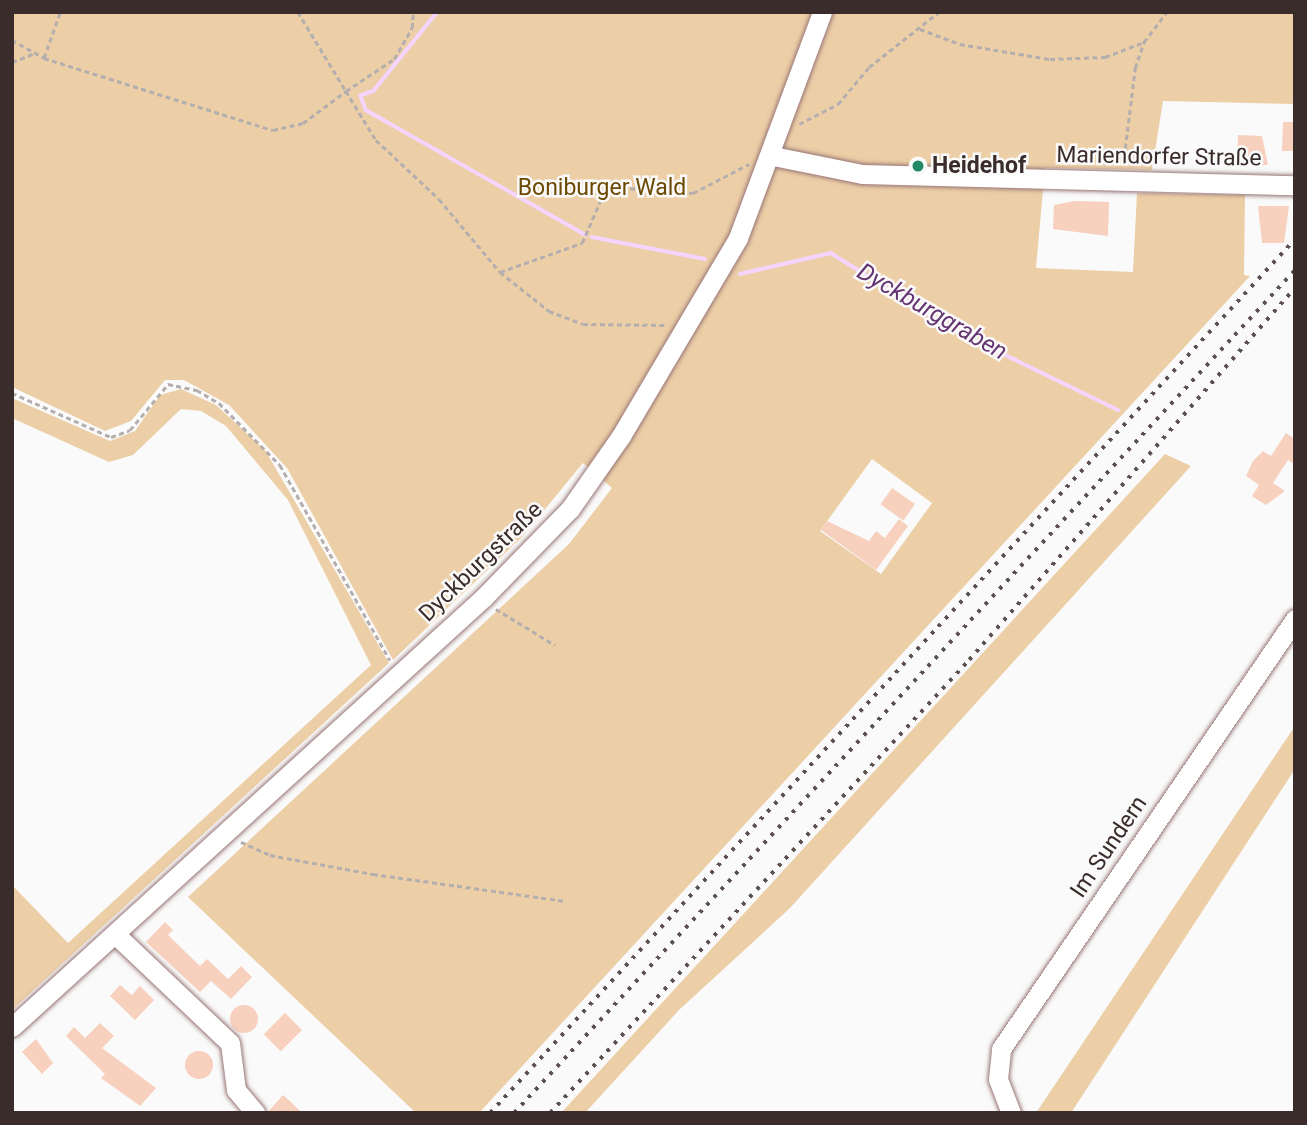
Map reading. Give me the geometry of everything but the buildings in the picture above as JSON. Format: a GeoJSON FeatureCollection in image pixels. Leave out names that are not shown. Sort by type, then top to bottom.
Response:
{"type":"FeatureCollection","features":[{"type":"Feature","properties":{"kind":"street","name":"Dyckburgstraße"},"geometry":{"type":"LineString","coordinates":[[12,1027],[560,522],[607,458],[712,287],[766,161],[822,12]]}},
{"type":"Feature","properties":{"kind":"street","name":"Mariendorfer Straße"},"geometry":{"type":"LineString","coordinates":[[766,161],[862,174],[1295,185]]}},
{"type":"Feature","properties":{"kind":"street","name":"Im Sundern"},"geometry":{"type":"LineString","coordinates":[[1011,1113],[998,1079],[1001,1049],[1295,619]]}},
{"type":"Feature","properties":{"kind":"street"},"geometry":{"type":"LineString","coordinates":[[115,934],[230,1043],[236,1090],[255,1113]]}},
{"type":"Feature","properties":{"kind":"path"},"geometry":{"type":"LineString","coordinates":[[44,58],[60,12]]}},
{"type":"Feature","properties":{"kind":"path"},"geometry":{"type":"LineString","coordinates":[[298,12],[376,140],[439,199],[500,272],[567,319],[678,325]]}},
{"type":"Feature","properties":{"kind":"path"},"geometry":{"type":"LineString","coordinates":[[12,40],[44,58],[273,130],[303,123],[394,59],[412,28],[413,12]]}},
{"type":"Feature","properties":{"kind":"path"},"geometry":{"type":"LineString","coordinates":[[798,124],[838,104],[869,67],[939,12]]}},
{"type":"Feature","properties":{"kind":"path"},"geometry":{"type":"LineString","coordinates":[[1122,181],[1125,124],[1144,42],[1167,12]]}},
{"type":"Feature","properties":{"kind":"path"},"geometry":{"type":"LineString","coordinates":[[920,29],[960,44],[1051,59],[1105,57],[1144,42]]}},
{"type":"Feature","properties":{"kind":"path"},"geometry":{"type":"LineString","coordinates":[[12,62],[35,53]]}},
{"type":"Feature","properties":{"kind":"path"},"geometry":{"type":"LineString","coordinates":[[500,272],[582,243],[601,197],[613,187],[684,195],[713,187],[738,166],[766,161]]}},
{"type":"Feature","properties":{"kind":"path"},"geometry":{"type":"LineString","coordinates":[[12,393],[111,437],[130,430],[168,384],[219,403],[264,444],[294,486],[394,667],[403,658]]}},
{"type":"Feature","properties":{"kind":"path"},"geometry":{"type":"LineString","coordinates":[[492,605],[555,645]]}},
{"type":"Feature","properties":{"kind":"path"},"geometry":{"type":"LineString","coordinates":[[237,838],[270,855],[566,901]]}},
{"type":"Feature","properties":{"kind":"green space","name":"Boniburger Wald"},"geometry":{"type":"Polygon","coordinates":[[[12,12],[1295,12],[1295,104],[1163,101],[1152,170],[1045,168],[1036,268],[1133,272],[1137,193],[1245,195],[1244,275],[1250,276],[479,1113],[416,1113],[188,897],[569,544],[612,488],[583,463],[522,537],[393,660],[287,468],[229,405],[184,380],[165,380],[131,421],[105,431],[12,387],[12,12]],[[872,459],[820,531],[881,574],[932,503],[872,459]]]}},
{"type":"Feature","properties":{"kind":"green space"},"geometry":{"type":"Polygon","coordinates":[[[181,389],[216,405],[265,450],[389,663],[12,1010],[12,885],[68,943],[371,665],[288,500],[226,426],[201,411],[181,409],[133,455],[109,462],[12,418],[12,398],[110,441],[135,431],[160,395],[181,389]]]}},
{"type":"Feature","properties":{"kind":"green space"},"geometry":{"type":"Polygon","coordinates":[[[1165,454],[1191,466],[790,908],[679,1010],[585,1113],[561,1113],[1165,454]]]}},
{"type":"Feature","properties":{"kind":"green space"},"geometry":{"type":"Polygon","coordinates":[[[1295,726],[1295,769],[1071,1113],[1036,1113],[1295,726]]]}},
{"type":"Feature","properties":{"kind":"waterway","name":"Dyckburggraben"},"geometry":{"type":"LineString","coordinates":[[438,12],[374,91],[361,96],[366,110],[586,235]]}},
{"type":"Feature","properties":{"kind":"waterway","name":"Dyckburggraben"},"geometry":{"type":"LineString","coordinates":[[592,237],[705,259]]}},
{"type":"Feature","properties":{"kind":"waterway","name":"Dyckburggraben"},"geometry":{"type":"LineString","coordinates":[[740,274],[831,253],[952,329],[1118,410]]}},
{"type":"Feature","properties":{"kind":"railway"},"geometry":{"type":"LineString","coordinates":[[490,1113],[1295,239]]}},
{"type":"Feature","properties":{"kind":"railway"},"geometry":{"type":"LineString","coordinates":[[514,1113],[1295,270]]}},
{"type":"Feature","properties":{"kind":"railway"},"geometry":{"type":"LineString","coordinates":[[550,1113],[969,660],[1295,287]]}},
{"type":"Feature","properties":{"kind":"place","name":"Heidehof"},"geometry":{"type":"Point","coordinates":[918,166]}}]}
